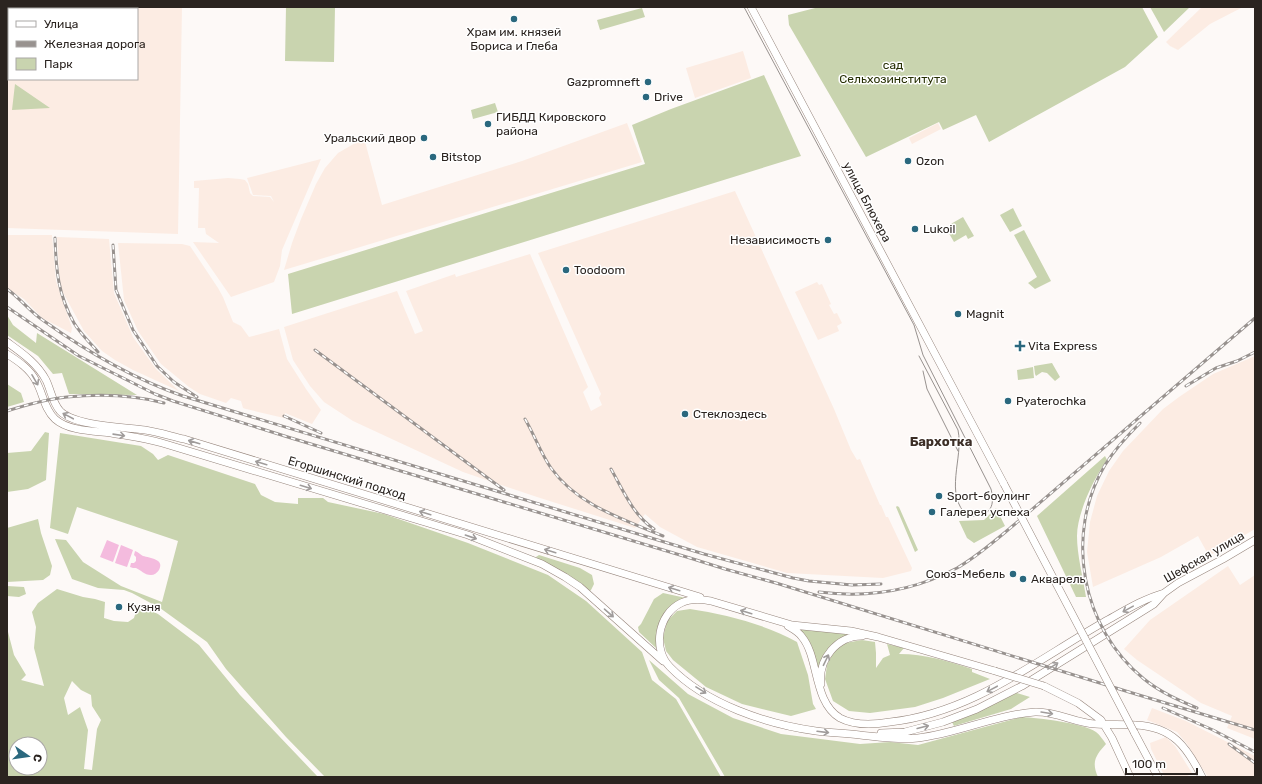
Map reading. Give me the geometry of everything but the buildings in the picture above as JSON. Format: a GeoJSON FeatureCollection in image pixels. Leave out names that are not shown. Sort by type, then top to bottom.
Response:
{"type":"FeatureCollection","features":[{"type":"Feature","properties":{"kind":"main road","name":"улица Блюхера"},"geometry":{"type":"LineString","coordinates":[[751,7],[1158,777]]}},
{"type":"Feature","properties":{"kind":"main road","name":"Егоршинский подход"},"geometry":{"type":"LineString","coordinates":[[7,342],[34,363],[46,381],[57,407],[62,413],[70,418],[150,431],[184,439],[711,601]]}},
{"type":"Feature","properties":{"kind":"main road","name":"Егоршинский подход"},"geometry":{"type":"LineString","coordinates":[[7,354],[20,362],[32,374],[40,388],[50,412],[55,419],[61,423],[78,429],[143,438],[162,443],[468,536],[515,553],[554,570],[580,587],[670,667],[693,685],[728,706],[780,724],[834,733],[857,735]]}},
{"type":"Feature","properties":{"kind":"main road","name":"Шефская улица"},"geometry":{"type":"LineString","coordinates":[[1164,593],[1178,583],[1255,540]]}},
{"type":"Feature","properties":{"kind":"main road"},"geometry":{"type":"LineString","coordinates":[[780,622],[793,629],[804,639],[828,707],[839,717],[851,722],[873,724],[899,721],[937,712],[974,698],[992,689],[1080,635],[1151,596],[1164,593]]}},
{"type":"Feature","properties":{"kind":"main road"},"geometry":{"type":"LineString","coordinates":[[857,735],[905,732],[943,722],[977,709],[1022,686],[1154,604],[1164,593]]}},
{"type":"Feature","properties":{"kind":"main road"},"geometry":{"type":"LineString","coordinates":[[670,667],[661,653],[659,644],[662,626],[667,614],[676,606],[685,601],[694,599],[711,601],[780,622],[878,636],[1044,686],[1078,703],[1097,716],[1104,724],[1130,777]]}},
{"type":"Feature","properties":{"kind":"main road"},"geometry":{"type":"LineString","coordinates":[[824,698],[821,675],[826,659],[832,649],[840,642],[850,638],[859,636],[878,636]]}},
{"type":"Feature","properties":{"kind":"main road"},"geometry":{"type":"LineString","coordinates":[[857,735],[918,738],[951,732],[1017,715],[1036,712],[1067,717],[1090,723],[1146,726],[1169,734],[1183,746],[1202,777]]}},
{"type":"Feature","properties":{"kind":"shaded area"},"geometry":{"type":"Polygon","coordinates":[[[7,7],[182,7],[178,234],[7,228],[7,7]]]}},
{"type":"Feature","properties":{"kind":"shaded area"},"geometry":{"type":"Polygon","coordinates":[[[1202,7],[1243,7],[1210,24],[1178,50],[1170,46],[1166,42],[1202,7]]]}},
{"type":"Feature","properties":{"kind":"shaded area"},"geometry":{"type":"Polygon","coordinates":[[[743,51],[751,78],[695,98],[686,68],[743,51]]]}},
{"type":"Feature","properties":{"kind":"shaded area"},"geometry":{"type":"Polygon","coordinates":[[[627,123],[642,162],[284,270],[301,219],[316,184],[325,168],[338,153],[364,138],[382,205],[522,161],[627,123]]]}},
{"type":"Feature","properties":{"kind":"shaded area"},"geometry":{"type":"Polygon","coordinates":[[[938,123],[941,129],[912,144],[909,138],[938,123]]]}},
{"type":"Feature","properties":{"kind":"shaded area"},"geometry":{"type":"Polygon","coordinates":[[[321,159],[282,250],[280,266],[274,282],[231,297],[193,242],[219,243],[206,234],[205,228],[198,228],[199,188],[194,188],[194,181],[228,178],[245,180],[248,184],[250,193],[253,196],[270,197],[274,202],[271,196],[253,195],[247,178],[321,159]]]}},
{"type":"Feature","properties":{"kind":"shaded area"},"geometry":{"type":"Polygon","coordinates":[[[735,191],[834,409],[851,450],[857,460],[860,459],[880,505],[886,517],[888,517],[912,568],[911,571],[883,578],[787,573],[697,547],[660,527],[645,514],[635,528],[463,472],[353,421],[324,402],[310,386],[293,360],[284,327],[397,291],[415,334],[423,331],[406,291],[455,274],[456,277],[530,254],[588,387],[583,392],[591,411],[602,405],[599,398],[601,394],[538,253],[735,191]]]}},
{"type":"Feature","properties":{"kind":"shaded area"},"geometry":{"type":"Polygon","coordinates":[[[7,235],[52,235],[56,281],[72,328],[71,333],[42,318],[24,299],[8,289],[7,235]]]}},
{"type":"Feature","properties":{"kind":"shaded area"},"geometry":{"type":"Polygon","coordinates":[[[57,237],[109,239],[114,293],[133,337],[156,369],[179,391],[115,360],[102,351],[84,331],[60,287],[57,237]]]}},
{"type":"Feature","properties":{"kind":"shaded area"},"geometry":{"type":"Polygon","coordinates":[[[118,243],[182,244],[190,246],[218,288],[233,322],[241,326],[249,337],[279,329],[287,359],[321,410],[312,424],[285,413],[284,418],[246,409],[243,408],[241,401],[231,398],[226,403],[200,394],[161,364],[138,331],[124,300],[118,243]]]}},
{"type":"Feature","properties":{"kind":"shaded area"},"geometry":{"type":"Polygon","coordinates":[[[817,282],[819,285],[822,284],[831,304],[829,305],[834,314],[837,313],[842,323],[837,326],[839,331],[818,340],[795,292],[817,282]]]}},
{"type":"Feature","properties":{"kind":"shaded area"},"geometry":{"type":"Polygon","coordinates":[[[1255,356],[1255,529],[1209,556],[1198,536],[1161,557],[1093,587],[1087,552],[1090,522],[1097,496],[1109,471],[1123,451],[1163,409],[1179,397],[1213,374],[1255,356]]]}},
{"type":"Feature","properties":{"kind":"shaded area"},"geometry":{"type":"Polygon","coordinates":[[[107,540],[119,545],[113,562],[100,557],[107,540]]]}},
{"type":"Feature","properties":{"kind":"shaded area"},"geometry":{"type":"Polygon","coordinates":[[[121,545],[133,550],[127,567],[115,563],[121,545]]]}},
{"type":"Feature","properties":{"kind":"shaded area"},"geometry":{"type":"Polygon","coordinates":[[[135,551],[143,556],[153,558],[160,563],[158,571],[155,574],[149,575],[136,568],[130,567],[131,563],[136,561],[136,557],[134,555],[135,551]]]}},
{"type":"Feature","properties":{"kind":"shaded area"},"geometry":{"type":"Polygon","coordinates":[[[1228,566],[1240,585],[1255,575],[1255,739],[1227,728],[1232,716],[1201,703],[1137,660],[1124,649],[1150,620],[1228,566]]]}},
{"type":"Feature","properties":{"kind":"shaded area"},"geometry":{"type":"Polygon","coordinates":[[[1152,708],[1186,721],[1255,756],[1255,777],[1208,777],[1187,744],[1177,732],[1147,720],[1152,708]]]}},
{"type":"Feature","properties":{"kind":"shaded area"},"geometry":{"type":"Polygon","coordinates":[[[1166,737],[1175,746],[1192,773],[1186,777],[1165,777],[1151,749],[1150,743],[1166,737]]]}},
{"type":"Feature","properties":{"kind":"green space"},"geometry":{"type":"Polygon","coordinates":[[[286,7],[335,7],[334,62],[285,61],[286,7]]]}},
{"type":"Feature","properties":{"kind":"green space","name":"сад Сельхозинститута"},"geometry":{"type":"Polygon","coordinates":[[[819,7],[1142,7],[1158,37],[1125,67],[989,142],[976,115],[943,130],[939,122],[866,157],[789,25],[788,15],[819,7]]]}},
{"type":"Feature","properties":{"kind":"green space"},"geometry":{"type":"Polygon","coordinates":[[[1150,7],[1190,7],[1164,32],[1150,7]]]}},
{"type":"Feature","properties":{"kind":"green space"},"geometry":{"type":"Polygon","coordinates":[[[642,8],[645,17],[600,30],[597,20],[642,8]]]}},
{"type":"Feature","properties":{"kind":"green space"},"geometry":{"type":"Polygon","coordinates":[[[764,75],[801,156],[292,314],[288,274],[645,164],[632,125],[764,75]]]}},
{"type":"Feature","properties":{"kind":"green space"},"geometry":{"type":"Polygon","coordinates":[[[15,84],[50,108],[12,110],[15,84]]]}},
{"type":"Feature","properties":{"kind":"green space"},"geometry":{"type":"Polygon","coordinates":[[[495,103],[498,112],[473,119],[471,110],[495,103]]]}},
{"type":"Feature","properties":{"kind":"green space"},"geometry":{"type":"Polygon","coordinates":[[[1013,208],[1022,226],[1010,232],[1000,215],[1013,208]]]}},
{"type":"Feature","properties":{"kind":"green space"},"geometry":{"type":"Polygon","coordinates":[[[963,217],[974,236],[968,239],[966,235],[954,242],[947,230],[950,228],[949,225],[963,217]]]}},
{"type":"Feature","properties":{"kind":"green space"},"geometry":{"type":"Polygon","coordinates":[[[1024,230],[1051,281],[1035,289],[1028,283],[1037,277],[1014,235],[1024,230]]]}},
{"type":"Feature","properties":{"kind":"green space"},"geometry":{"type":"Polygon","coordinates":[[[7,315],[13,325],[36,343],[37,333],[137,395],[69,394],[62,373],[53,374],[38,356],[7,335],[7,315]]]}},
{"type":"Feature","properties":{"kind":"green space"},"geometry":{"type":"Polygon","coordinates":[[[1052,363],[1060,377],[1055,381],[1047,373],[1042,372],[1036,376],[1034,366],[1052,363]]]}},
{"type":"Feature","properties":{"kind":"green space"},"geometry":{"type":"Polygon","coordinates":[[[1033,367],[1034,378],[1018,380],[1017,370],[1033,367]]]}},
{"type":"Feature","properties":{"kind":"green space"},"geometry":{"type":"Polygon","coordinates":[[[7,384],[21,393],[24,402],[7,407],[7,384]]]}},
{"type":"Feature","properties":{"kind":"green space"},"geometry":{"type":"Polygon","coordinates":[[[45,432],[49,433],[46,480],[28,489],[7,492],[7,453],[31,451],[45,432]]]}},
{"type":"Feature","properties":{"kind":"green space"},"geometry":{"type":"Polygon","coordinates":[[[60,433],[141,446],[153,454],[158,460],[168,455],[255,484],[261,495],[275,502],[298,504],[298,498],[323,498],[328,502],[384,514],[468,543],[548,575],[586,601],[642,652],[652,680],[676,699],[721,777],[325,777],[286,737],[226,669],[207,642],[160,608],[132,593],[124,590],[98,588],[72,579],[55,539],[66,540],[83,562],[121,586],[162,602],[178,541],[77,507],[68,534],[50,528],[60,433]]]}},
{"type":"Feature","properties":{"kind":"green space"},"geometry":{"type":"Polygon","coordinates":[[[1105,456],[1107,460],[1087,496],[1080,517],[1077,536],[1078,551],[1086,597],[1076,597],[1037,516],[1105,456]]]}},
{"type":"Feature","properties":{"kind":"green space"},"geometry":{"type":"Polygon","coordinates":[[[896,507],[899,507],[918,550],[915,552],[896,507]]]}},
{"type":"Feature","properties":{"kind":"green space"},"geometry":{"type":"Polygon","coordinates":[[[996,508],[1005,526],[974,543],[967,538],[959,521],[984,520],[996,508]]]}},
{"type":"Feature","properties":{"kind":"green space"},"geometry":{"type":"Polygon","coordinates":[[[38,519],[52,566],[50,575],[43,580],[7,582],[7,528],[38,519]]]}},
{"type":"Feature","properties":{"kind":"green space"},"geometry":{"type":"Polygon","coordinates":[[[539,555],[580,568],[592,575],[594,584],[591,590],[590,591],[538,560],[536,557],[539,555]]]}},
{"type":"Feature","properties":{"kind":"green space"},"geometry":{"type":"Polygon","coordinates":[[[7,586],[24,587],[26,594],[19,597],[7,596],[7,586]]]}},
{"type":"Feature","properties":{"kind":"green space"},"geometry":{"type":"Polygon","coordinates":[[[57,589],[105,602],[104,618],[114,621],[128,622],[134,618],[138,605],[158,614],[199,645],[240,695],[318,777],[7,777],[7,628],[14,655],[26,675],[21,680],[44,686],[34,648],[36,627],[32,612],[38,603],[57,589]],[[72,681],[64,698],[68,715],[80,707],[88,730],[84,769],[92,770],[97,729],[101,720],[92,706],[91,695],[81,690],[72,681]]]}},
{"type":"Feature","properties":{"kind":"green space"},"geometry":{"type":"Polygon","coordinates":[[[663,593],[686,598],[677,602],[656,643],[657,649],[639,632],[638,627],[654,599],[663,593]]]}},
{"type":"Feature","properties":{"kind":"green space"},"geometry":{"type":"Polygon","coordinates":[[[690,609],[717,614],[759,625],[797,642],[808,675],[813,704],[816,709],[791,716],[742,704],[706,687],[673,660],[666,651],[663,638],[667,621],[677,611],[690,609]]]}},
{"type":"Feature","properties":{"kind":"green space"},"geometry":{"type":"Polygon","coordinates":[[[792,625],[869,636],[836,645],[821,675],[807,646],[792,625]]]}},
{"type":"Feature","properties":{"kind":"green space"},"geometry":{"type":"Polygon","coordinates":[[[862,640],[875,642],[876,668],[883,658],[890,655],[887,644],[904,648],[899,654],[918,655],[945,661],[972,669],[972,672],[990,679],[943,698],[915,707],[870,713],[849,711],[833,701],[825,679],[827,665],[834,651],[845,643],[862,640]]]}},
{"type":"Feature","properties":{"kind":"green space"},"geometry":{"type":"Polygon","coordinates":[[[649,660],[688,694],[733,718],[781,734],[860,744],[890,742],[918,745],[1022,717],[1038,718],[1081,726],[1096,732],[1106,744],[1097,755],[1095,763],[1098,777],[725,777],[679,698],[659,680],[649,660]]]}},
{"type":"Feature","properties":{"kind":"green space"},"geometry":{"type":"Polygon","coordinates":[[[1014,692],[1030,697],[1011,709],[954,726],[951,720],[1014,692]]]}},
{"type":"Feature","properties":{"kind":"tram line"},"geometry":{"type":"LineString","coordinates":[[744,7],[914,325],[923,355],[991,489],[991,507],[981,515],[968,516],[961,507],[957,498],[955,487],[959,452],[958,430],[919,356]]}},
{"type":"Feature","properties":{"kind":"tram line"},"geometry":{"type":"LineString","coordinates":[[923,371],[927,389],[958,451]]}},
{"type":"Feature","properties":{"kind":"railway"},"geometry":{"type":"LineString","coordinates":[[55,238],[57,271],[64,302],[76,327],[98,352]]}},
{"type":"Feature","properties":{"kind":"railway"},"geometry":{"type":"LineString","coordinates":[[113,245],[116,290],[133,330],[157,366],[174,382],[197,397]]}},
{"type":"Feature","properties":{"kind":"railway"},"geometry":{"type":"LineString","coordinates":[[7,289],[39,317],[94,353],[129,373],[183,396],[704,554],[793,578],[852,585],[881,584]]}},
{"type":"Feature","properties":{"kind":"railway"},"geometry":{"type":"LineString","coordinates":[[7,307],[79,356],[155,394],[173,401],[725,569],[776,583],[1255,730]]}},
{"type":"Feature","properties":{"kind":"railway"},"geometry":{"type":"LineString","coordinates":[[819,592],[854,594],[890,591],[941,576],[965,563],[1015,524],[1255,318]]}},
{"type":"Feature","properties":{"kind":"railway"},"geometry":{"type":"LineString","coordinates":[[315,350],[504,490]]}},
{"type":"Feature","properties":{"kind":"railway"},"geometry":{"type":"LineString","coordinates":[[1186,386],[1216,368],[1237,361],[1255,352]]}},
{"type":"Feature","properties":{"kind":"railway"},"geometry":{"type":"LineString","coordinates":[[7,411],[29,404],[79,396],[103,395],[141,398],[164,403]]}},
{"type":"Feature","properties":{"kind":"railway"},"geometry":{"type":"LineString","coordinates":[[284,416],[321,433]]}},
{"type":"Feature","properties":{"kind":"railway"},"geometry":{"type":"LineString","coordinates":[[525,419],[551,468],[574,492],[602,510],[663,536]]}},
{"type":"Feature","properties":{"kind":"railway"},"geometry":{"type":"LineString","coordinates":[[1140,423],[1121,443],[1109,459],[1092,492],[1085,520],[1083,550],[1086,579],[1093,607],[1106,634],[1123,658],[1144,679],[1156,688],[1197,708]]}},
{"type":"Feature","properties":{"kind":"railway"},"geometry":{"type":"LineString","coordinates":[[611,469],[634,509],[640,517],[654,529]]}},
{"type":"Feature","properties":{"kind":"railway"},"geometry":{"type":"LineString","coordinates":[[1163,708],[1213,730],[1255,752]]}},
{"type":"Feature","properties":{"kind":"railway"},"geometry":{"type":"LineString","coordinates":[[1229,744],[1255,763]]}},
{"type":"Feature","properties":{"kind":"place","name":"Храм им. князей Бориса и Глеба"},"geometry":{"type":"Point","coordinates":[514,19]}},
{"type":"Feature","properties":{"kind":"place","name":"Gazpromneft"},"geometry":{"type":"Point","coordinates":[648,82]}},
{"type":"Feature","properties":{"kind":"place","name":"Drive"},"geometry":{"type":"Point","coordinates":[646,97]}},
{"type":"Feature","properties":{"kind":"place","name":"ГИБДД Кировского района"},"geometry":{"type":"Point","coordinates":[488,124]}},
{"type":"Feature","properties":{"kind":"place","name":"Уральский двор"},"geometry":{"type":"Point","coordinates":[424,138]}},
{"type":"Feature","properties":{"kind":"place","name":"Bitstop"},"geometry":{"type":"Point","coordinates":[433,157]}},
{"type":"Feature","properties":{"kind":"place","name":"Ozon"},"geometry":{"type":"Point","coordinates":[908,161]}},
{"type":"Feature","properties":{"kind":"place","name":"Lukoil"},"geometry":{"type":"Point","coordinates":[915,229]}},
{"type":"Feature","properties":{"kind":"place","name":"Независимость"},"geometry":{"type":"Point","coordinates":[828,240]}},
{"type":"Feature","properties":{"kind":"place","name":"Toodoom"},"geometry":{"type":"Point","coordinates":[566,270]}},
{"type":"Feature","properties":{"kind":"place","name":"Magnit"},"geometry":{"type":"Point","coordinates":[958,314]}},
{"type":"Feature","properties":{"kind":"place","name":"Vita Express"},"geometry":{"type":"Point","coordinates":[1020,346]}},
{"type":"Feature","properties":{"kind":"place","name":"Pyaterochka"},"geometry":{"type":"Point","coordinates":[1008,401]}},
{"type":"Feature","properties":{"kind":"place","name":"Стеклоздесь"},"geometry":{"type":"Point","coordinates":[685,414]}},
{"type":"Feature","properties":{"kind":"place","name":"Sport-боулинг"},"geometry":{"type":"Point","coordinates":[939,496]}},
{"type":"Feature","properties":{"kind":"place","name":"Галерея успеха"},"geometry":{"type":"Point","coordinates":[932,512]}},
{"type":"Feature","properties":{"kind":"place","name":"Союз-Мебель"},"geometry":{"type":"Point","coordinates":[1013,574]}},
{"type":"Feature","properties":{"kind":"place","name":"Акварель"},"geometry":{"type":"Point","coordinates":[1023,579]}},
{"type":"Feature","properties":{"kind":"place","name":"Кузня"},"geometry":{"type":"Point","coordinates":[119,607]}},
{"type":"Feature","properties":{"kind":"district","name":"Бархотка"},"geometry":{"type":"Point","coordinates":[941,441]}}]}
